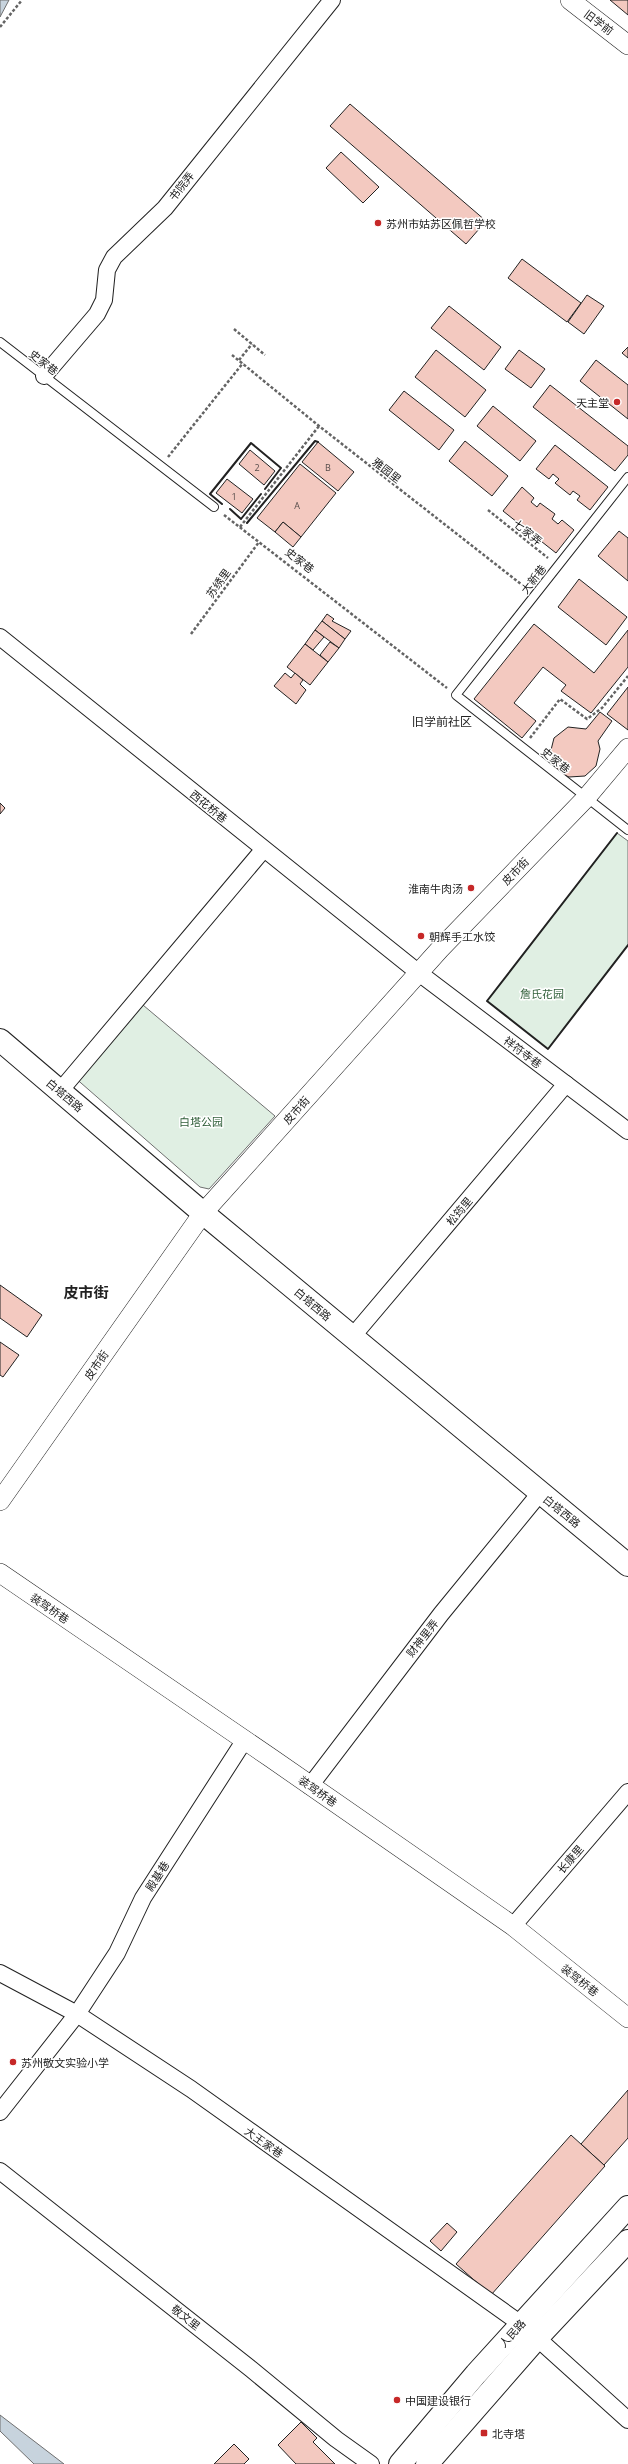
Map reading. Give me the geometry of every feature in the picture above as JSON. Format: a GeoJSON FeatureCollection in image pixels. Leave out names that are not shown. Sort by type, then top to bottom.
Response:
{"type":"FeatureCollection","features":[{"type":"Feature","properties":{"kind":"main road","name":"白塔西路"},"geometry":{"type":"LineString","coordinates":[[0,1040],[203,1213],[352,1337],[540,1493],[626,1560]]}},
{"type":"Feature","properties":{"kind":"main road","name":"人民路"},"geometry":{"type":"LineString","coordinates":[[400,2464],[521,2324],[628,2207]]}},
{"type":"Feature","properties":{"kind":"main road","name":"人民路"},"geometry":{"type":"LineString","coordinates":[[427,2464],[537,2338],[628,2241]]}},
{"type":"Feature","properties":{"kind":"street","name":"书院弄"},"geometry":{"type":"LineString","coordinates":[[44,376],[97,314],[104,300],[107,270],[114,257],[164,208],[332,0]]}},
{"type":"Feature","properties":{"kind":"street","name":"旧学前"},"geometry":{"type":"LineString","coordinates":[[570,0],[628,45]]}},
{"type":"Feature","properties":{"kind":"street","name":"西花桥巷"},"geometry":{"type":"LineString","coordinates":[[0,637],[263,850],[419,973]]}},
{"type":"Feature","properties":{"kind":"street","name":"皮市街"},"geometry":{"type":"LineString","coordinates":[[0,1501],[203,1213],[419,973],[586,798],[628,748]]}},
{"type":"Feature","properties":{"kind":"street"},"geometry":{"type":"LineString","coordinates":[[60,1091],[263,850]]}},
{"type":"Feature","properties":{"kind":"street","name":"祥符寺巷"},"geometry":{"type":"LineString","coordinates":[[419,973],[628,1131]]}},
{"type":"Feature","properties":{"kind":"street","name":"松筠里"},"geometry":{"type":"LineString","coordinates":[[352,1337],[566,1084]]}},
{"type":"Feature","properties":{"kind":"street","name":"财神里弄"},"geometry":{"type":"LineString","coordinates":[[310,1786],[441,1614],[540,1493]]}},
{"type":"Feature","properties":{"kind":"street","name":"装驾桥巷"},"geometry":{"type":"LineString","coordinates":[[0,1574],[513,1926],[628,2018]]}},
{"type":"Feature","properties":{"kind":"street","name":"殿基巷"},"geometry":{"type":"LineString","coordinates":[[78,2014],[117,1953],[143,1898],[244,1741]]}},
{"type":"Feature","properties":{"kind":"street","name":"长康里"},"geometry":{"type":"LineString","coordinates":[[513,1926],[628,1792]]}},
{"type":"Feature","properties":{"kind":"street","name":"大王家巷"},"geometry":{"type":"LineString","coordinates":[[0,1973],[78,2014],[191,2089],[521,2324]]}},
{"type":"Feature","properties":{"kind":"street"},"geometry":{"type":"LineString","coordinates":[[0,2112],[78,2014]]}},
{"type":"Feature","properties":{"kind":"street","name":"敬文里"},"geometry":{"type":"LineString","coordinates":[[0,2171],[251,2369],[336,2439],[370,2464]]}},
{"type":"Feature","properties":{"kind":"street"},"geometry":{"type":"LineString","coordinates":[[537,2338],[628,2420]]}},
{"type":"Feature","properties":{"kind":"lane","name":"史家巷"},"geometry":{"type":"LineString","coordinates":[[0,342],[214,507]]}},
{"type":"Feature","properties":{"kind":"lane","name":"大新巷"},"geometry":{"type":"LineString","coordinates":[[456,694],[628,477]]}},
{"type":"Feature","properties":{"kind":"lane","name":"史家巷"},"geometry":{"type":"LineString","coordinates":[[456,694],[522,748],[628,830]]}},
{"type":"Feature","properties":{"kind":"path"},"geometry":{"type":"LineString","coordinates":[[0,27],[22,0]]}},
{"type":"Feature","properties":{"kind":"path"},"geometry":{"type":"LineString","coordinates":[[234,329],[265,355]]}},
{"type":"Feature","properties":{"kind":"path"},"geometry":{"type":"LineString","coordinates":[[239,360],[252,344]]}},
{"type":"Feature","properties":{"kind":"path","name":"雅园里"},"geometry":{"type":"LineString","coordinates":[[232,355],[319,426],[534,595]]}},
{"type":"Feature","properties":{"kind":"path"},"geometry":{"type":"LineString","coordinates":[[160,466],[243,363]]}},
{"type":"Feature","properties":{"kind":"path"},"geometry":{"type":"LineString","coordinates":[[240,527],[319,426]]}},
{"type":"Feature","properties":{"kind":"path","name":"史家巷"},"geometry":{"type":"LineString","coordinates":[[214,507],[456,694]]}},
{"type":"Feature","properties":{"kind":"path","name":"七家弄"},"geometry":{"type":"LineString","coordinates":[[488,510],[558,566]]}},
{"type":"Feature","properties":{"kind":"path","name":"苏绣里"},"geometry":{"type":"LineString","coordinates":[[191,634],[259,542]]}},
{"type":"Feature","properties":{"kind":"path"},"geometry":{"type":"LineString","coordinates":[[522,748],[560,699],[587,719],[602,708],[628,676]]}},
{"type":"Feature","properties":{"kind":"green space","name":"詹氏花园"},"geometry":{"type":"Polygon","coordinates":[[[617,833],[628,841],[628,945],[548,1049],[487,1001],[617,833]]]}},
{"type":"Feature","properties":{"kind":"green space","name":"白塔公园"},"geometry":{"type":"Polygon","coordinates":[[[137,1000],[275,1116],[209,1189],[200,1187],[73,1076],[137,1000]]]}},
{"type":"Feature","properties":{"kind":"shaded area"},"geometry":{"type":"Polygon","coordinates":[[[0,0],[9,0],[0,17],[0,0]]]}},
{"type":"Feature","properties":{"kind":"shaded area"},"geometry":{"type":"Polygon","coordinates":[[[0,2415],[64,2464],[34,2464],[0,2431],[0,2415]]]}},
{"type":"Feature","properties":{"kind":"building"},"geometry":{"type":"Polygon","coordinates":[[[610,0],[628,0],[628,15],[610,0]]]}},
{"type":"Feature","properties":{"kind":"building"},"geometry":{"type":"Polygon","coordinates":[[[350,104],[486,221],[466,244],[330,126],[350,104]]]}},
{"type":"Feature","properties":{"kind":"building"},"geometry":{"type":"Polygon","coordinates":[[[341,152],[379,187],[363,203],[326,168],[341,152]]]}},
{"type":"Feature","properties":{"kind":"building"},"geometry":{"type":"Polygon","coordinates":[[[522,259],[581,303],[567,322],[508,278],[522,259]]]}},
{"type":"Feature","properties":{"kind":"building"},"geometry":{"type":"Polygon","coordinates":[[[587,295],[604,306],[584,334],[568,322],[587,295]]]}},
{"type":"Feature","properties":{"kind":"building"},"geometry":{"type":"Polygon","coordinates":[[[449,306],[501,347],[484,370],[431,328],[449,306]]]}},
{"type":"Feature","properties":{"kind":"building"},"geometry":{"type":"Polygon","coordinates":[[[628,347],[628,358],[622,353],[628,347]]]}},
{"type":"Feature","properties":{"kind":"building"},"geometry":{"type":"Polygon","coordinates":[[[436,350],[486,390],[465,417],[415,377],[436,350]]]}},
{"type":"Feature","properties":{"kind":"building"},"geometry":{"type":"Polygon","coordinates":[[[519,350],[545,369],[531,388],[505,369],[519,350]]]}},
{"type":"Feature","properties":{"kind":"building","name":"天主堂"},"geometry":{"type":"Polygon","coordinates":[[[596,360],[628,385],[628,419],[580,381],[596,360]]]}},
{"type":"Feature","properties":{"kind":"building"},"geometry":{"type":"Polygon","coordinates":[[[550,385],[628,446],[628,455],[615,471],[533,407],[550,385]]]}},
{"type":"Feature","properties":{"kind":"building"},"geometry":{"type":"Polygon","coordinates":[[[404,391],[454,430],[439,450],[389,410],[404,391]]]}},
{"type":"Feature","properties":{"kind":"building"},"geometry":{"type":"Polygon","coordinates":[[[493,406],[536,441],[520,461],[477,426],[493,406]]]}},
{"type":"Feature","properties":{"kind":"building"},"geometry":{"type":"Polygon","coordinates":[[[465,441],[508,476],[492,496],[449,461],[465,441]]]}},
{"type":"Feature","properties":{"kind":"building"},"geometry":{"type":"Polygon","coordinates":[[[318,442],[354,472],[338,491],[302,462],[318,442]]]}},
{"type":"Feature","properties":{"kind":"building"},"geometry":{"type":"Polygon","coordinates":[[[555,445],[608,487],[590,510],[577,500],[580,496],[573,491],[570,495],[555,483],[559,479],[553,474],[549,479],[536,469],[555,445]]]}},
{"type":"Feature","properties":{"kind":"building"},"geometry":{"type":"Polygon","coordinates":[[[250,450],[275,471],[264,485],[239,464],[250,450]]]}},
{"type":"Feature","properties":{"kind":"building"},"geometry":{"type":"Polygon","coordinates":[[[300,464],[336,493],[301,537],[283,522],[275,532],[257,518],[300,464]]]}},
{"type":"Feature","properties":{"kind":"building"},"geometry":{"type":"Polygon","coordinates":[[[227,479],[253,499],[242,513],[216,493],[227,479]]]}},
{"type":"Feature","properties":{"kind":"building"},"geometry":{"type":"Polygon","coordinates":[[[522,487],[534,498],[531,502],[537,507],[540,503],[555,514],[552,519],[558,524],[562,520],[574,530],[556,553],[503,511],[522,487]]]}},
{"type":"Feature","properties":{"kind":"building"},"geometry":{"type":"Polygon","coordinates":[[[283,522],[301,537],[293,547],[275,532],[283,522]]]}},
{"type":"Feature","properties":{"kind":"building"},"geometry":{"type":"Polygon","coordinates":[[[619,531],[628,538],[628,581],[598,556],[619,531]]]}},
{"type":"Feature","properties":{"kind":"building"},"geometry":{"type":"Polygon","coordinates":[[[579,579],[627,617],[606,645],[558,607],[579,579]]]}},
{"type":"Feature","properties":{"kind":"building"},"geometry":{"type":"Polygon","coordinates":[[[327,614],[334,619],[332,621],[351,631],[345,639],[322,621],[327,614]]]}},
{"type":"Feature","properties":{"kind":"building"},"geometry":{"type":"Polygon","coordinates":[[[322,621],[345,639],[339,648],[315,630],[322,621]]]}},
{"type":"Feature","properties":{"kind":"building"},"geometry":{"type":"Polygon","coordinates":[[[534,624],[594,673],[628,630],[628,667],[591,713],[561,691],[566,685],[543,667],[514,703],[536,721],[522,738],[474,699],[534,624]]]}},
{"type":"Feature","properties":{"kind":"building"},"geometry":{"type":"Polygon","coordinates":[[[315,630],[324,637],[313,650],[305,644],[315,630]]]}},
{"type":"Feature","properties":{"kind":"building"},"geometry":{"type":"Polygon","coordinates":[[[330,642],[339,648],[328,662],[320,655],[330,642]]]}},
{"type":"Feature","properties":{"kind":"building"},"geometry":{"type":"Polygon","coordinates":[[[305,644],[328,662],[310,685],[287,667],[305,644]]]}},
{"type":"Feature","properties":{"kind":"building"},"geometry":{"type":"Polygon","coordinates":[[[285,673],[291,678],[295,673],[303,680],[300,684],[306,690],[296,704],[274,686],[285,673]]]}},
{"type":"Feature","properties":{"kind":"building"},"geometry":{"type":"Polygon","coordinates":[[[628,687],[628,730],[607,714],[628,687]]]}},
{"type":"Feature","properties":{"kind":"building"},"geometry":{"type":"Polygon","coordinates":[[[600,712],[612,721],[598,741],[600,749],[596,766],[585,776],[569,777],[562,774],[556,768],[550,754],[554,738],[568,727],[586,729],[600,712]]]}},
{"type":"Feature","properties":{"kind":"building"},"geometry":{"type":"Polygon","coordinates":[[[0,803],[5,808],[0,814],[0,803]]]}},
{"type":"Feature","properties":{"kind":"building"},"geometry":{"type":"Polygon","coordinates":[[[0,1285],[42,1315],[27,1337],[0,1318],[0,1285]]]}},
{"type":"Feature","properties":{"kind":"building"},"geometry":{"type":"Polygon","coordinates":[[[0,1342],[19,1355],[3,1377],[0,1375],[0,1342]]]}},
{"type":"Feature","properties":{"kind":"building"},"geometry":{"type":"Polygon","coordinates":[[[628,2090],[628,2138],[604,2165],[581,2144],[628,2090]]]}},
{"type":"Feature","properties":{"kind":"building"},"geometry":{"type":"Polygon","coordinates":[[[571,2135],[605,2166],[491,2295],[456,2264],[571,2135]]]}},
{"type":"Feature","properties":{"kind":"building"},"geometry":{"type":"Polygon","coordinates":[[[447,2223],[457,2232],[441,2251],[430,2241],[447,2223]]]}},
{"type":"Feature","properties":{"kind":"building"},"geometry":{"type":"Polygon","coordinates":[[[301,2422],[317,2438],[313,2442],[335,2464],[296,2464],[278,2445],[301,2422]]]}},
{"type":"Feature","properties":{"kind":"building"},"geometry":{"type":"Polygon","coordinates":[[[234,2444],[249,2459],[244,2464],[214,2464],[234,2444]]]}},
{"type":"Feature","properties":{"kind":"wall"},"geometry":{"type":"LineString","coordinates":[[247,523],[315,441],[318,442]]}},
{"type":"Feature","properties":{"kind":"wall"},"geometry":{"type":"LineString","coordinates":[[222,504],[210,494],[251,443],[281,468],[265,489]]}},
{"type":"Feature","properties":{"kind":"wall"},"geometry":{"type":"LineString","coordinates":[[230,509],[241,519],[261,494]]}},
{"type":"Feature","properties":{"kind":"wall"},"geometry":{"type":"LineString","coordinates":[[617,833],[487,1001],[548,1049],[628,945]]}},
{"type":"Feature","properties":{"kind":"place","name":"苏州市姑苏区佩哲学校"},"geometry":{"type":"Point","coordinates":[378,223]}},
{"type":"Feature","properties":{"kind":"place","name":"天主堂"},"geometry":{"type":"Point","coordinates":[617,402]}},
{"type":"Feature","properties":{"kind":"place","name":"淮南牛肉汤"},"geometry":{"type":"Point","coordinates":[471,888]}},
{"type":"Feature","properties":{"kind":"place","name":"朝辉手工水饺"},"geometry":{"type":"Point","coordinates":[421,936]}},
{"type":"Feature","properties":{"kind":"place","name":"苏州敬文实验小学"},"geometry":{"type":"Point","coordinates":[13,2062]}},
{"type":"Feature","properties":{"kind":"place","name":"中国建设银行"},"geometry":{"type":"Point","coordinates":[397,2400]}},
{"type":"Feature","properties":{"kind":"place","name":"北寺塔"},"geometry":{"type":"Point","coordinates":[484,2433]}},
{"type":"Feature","properties":{"kind":"district","name":"旧学前社区"},"geometry":{"type":"Point","coordinates":[442,721]}},
{"type":"Feature","properties":{"kind":"district","name":"皮市街"},"geometry":{"type":"Point","coordinates":[86,1292]}}]}
